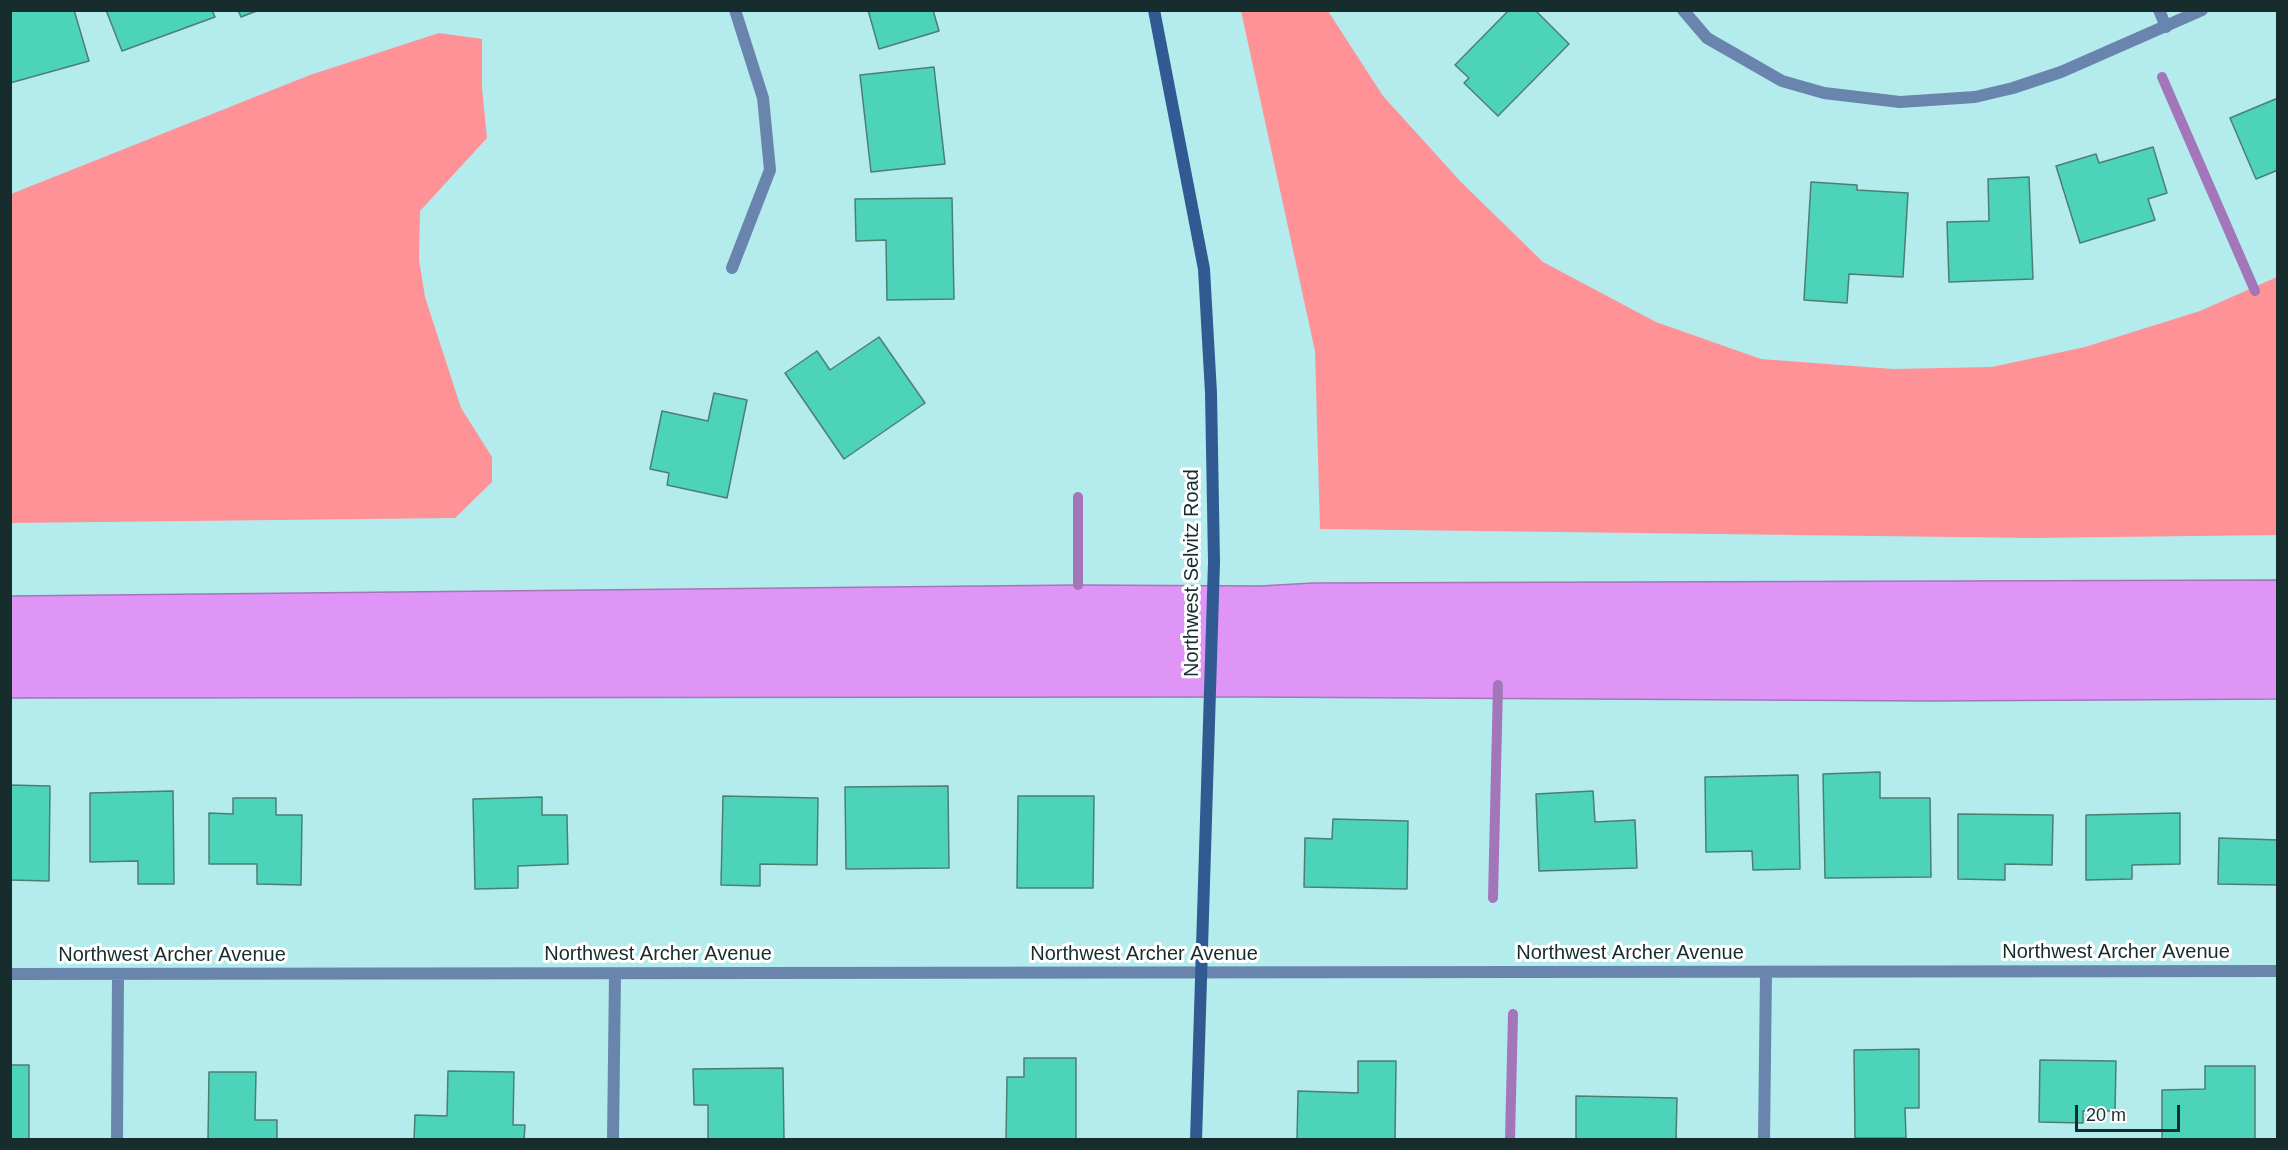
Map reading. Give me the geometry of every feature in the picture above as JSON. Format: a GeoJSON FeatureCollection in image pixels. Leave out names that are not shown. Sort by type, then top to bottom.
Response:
{"type":"FeatureCollection","features":[{"type":"Feature","properties":{"kind":"street"},"geometry":{"type":"LineString","coordinates":[[732,268],[770,170],[763,98],[735,10]]}},
{"type":"Feature","properties":{"kind":"street","name":"Northwest Selvitz Road"},"geometry":{"type":"LineString","coordinates":[[1154,10],[1204,269],[1211,393],[1214,562],[1196,1140]]}},
{"type":"Feature","properties":{"kind":"street"},"geometry":{"type":"LineString","coordinates":[[1683,10],[1707,38],[1782,81],[1824,93],[1900,102],[1975,97],[2013,88],[2061,72],[2202,10]]}},
{"type":"Feature","properties":{"kind":"street"},"geometry":{"type":"LineString","coordinates":[[2159,10],[2166,27]]}},
{"type":"Feature","properties":{"kind":"street","name":"Northwest Archer Avenue"},"geometry":{"type":"LineString","coordinates":[[10,974],[2277,971]]}},
{"type":"Feature","properties":{"kind":"street"},"geometry":{"type":"LineString","coordinates":[[1764,1140],[1766,972]]}},
{"type":"Feature","properties":{"kind":"street"},"geometry":{"type":"LineString","coordinates":[[117,1140],[118,974]]}},
{"type":"Feature","properties":{"kind":"street"},"geometry":{"type":"LineString","coordinates":[[613,1140],[615,974]]}},
{"type":"Feature","properties":{"kind":"shaded area"},"geometry":{"type":"Polygon","coordinates":[[[1241,11],[1328,11],[1383,96],[1461,182],[1543,262],[1656,322],[1761,359],[1893,369],[1992,367],[2085,347],[2200,311],[2277,277],[2277,535],[2033,538],[1320,529],[1315,351],[1241,11]]]}},
{"type":"Feature","properties":{"kind":"shaded area"},"geometry":{"type":"Polygon","coordinates":[[[439,33],[482,39],[482,88],[487,138],[420,211],[419,260],[425,297],[461,408],[492,457],[492,482],[455,518],[11,523],[11,194],[310,75],[439,33]]]}},
{"type":"Feature","properties":{"kind":"shaded area"},"geometry":{"type":"Polygon","coordinates":[[[2277,580],[2278,699],[1930,701],[1249,697],[11,698],[10,596],[1078,585],[1260,586],[1313,583],[2277,580]]]}},
{"type":"Feature","properties":{"kind":"building"},"geometry":{"type":"Polygon","coordinates":[[[10,10],[74,10],[89,61],[10,83],[10,10]]]}},
{"type":"Feature","properties":{"kind":"building"},"geometry":{"type":"Polygon","coordinates":[[[106,10],[212,10],[215,17],[122,51],[106,10]]]}},
{"type":"Feature","properties":{"kind":"building"},"geometry":{"type":"Polygon","coordinates":[[[238,10],[259,10],[241,17],[238,10]]]}},
{"type":"Feature","properties":{"kind":"building"},"geometry":{"type":"Polygon","coordinates":[[[868,10],[933,10],[939,31],[879,49],[868,10]]]}},
{"type":"Feature","properties":{"kind":"building"},"geometry":{"type":"Polygon","coordinates":[[[1509,10],[1535,10],[1569,44],[1498,116],[1464,83],[1469,78],[1455,65],[1509,10]]]}},
{"type":"Feature","properties":{"kind":"building"},"geometry":{"type":"Polygon","coordinates":[[[934,67],[945,164],[871,172],[860,75],[934,67]]]}},
{"type":"Feature","properties":{"kind":"building"},"geometry":{"type":"Polygon","coordinates":[[[2278,98],[2278,170],[2256,179],[2230,118],[2278,98]]]}},
{"type":"Feature","properties":{"kind":"building"},"geometry":{"type":"Polygon","coordinates":[[[2153,147],[2167,193],[2148,199],[2155,220],[2080,243],[2056,166],[2096,154],[2099,163],[2153,147]]]}},
{"type":"Feature","properties":{"kind":"building"},"geometry":{"type":"Polygon","coordinates":[[[2029,177],[2033,279],[1949,282],[1947,222],[1989,221],[1988,179],[2029,177]]]}},
{"type":"Feature","properties":{"kind":"building"},"geometry":{"type":"Polygon","coordinates":[[[1811,182],[1857,185],[1857,190],[1908,193],[1903,277],[1849,274],[1847,303],[1804,300],[1811,182]]]}},
{"type":"Feature","properties":{"kind":"building"},"geometry":{"type":"Polygon","coordinates":[[[952,198],[954,299],[887,300],[886,240],[856,241],[855,199],[952,198]]]}},
{"type":"Feature","properties":{"kind":"building"},"geometry":{"type":"Polygon","coordinates":[[[879,337],[925,403],[844,459],[785,373],[817,351],[830,370],[879,337]]]}},
{"type":"Feature","properties":{"kind":"building"},"geometry":{"type":"Polygon","coordinates":[[[714,393],[747,400],[727,498],[667,485],[669,473],[650,469],[662,411],[708,421],[714,393]]]}},
{"type":"Feature","properties":{"kind":"building"},"geometry":{"type":"Polygon","coordinates":[[[1880,772],[1880,798],[1930,798],[1931,877],[1825,878],[1823,774],[1880,772]]]}},
{"type":"Feature","properties":{"kind":"building"},"geometry":{"type":"Polygon","coordinates":[[[1798,775],[1800,869],[1753,870],[1752,851],[1706,852],[1705,777],[1798,775]]]}},
{"type":"Feature","properties":{"kind":"building"},"geometry":{"type":"Polygon","coordinates":[[[10,785],[50,786],[49,881],[10,880],[10,785]]]}},
{"type":"Feature","properties":{"kind":"building"},"geometry":{"type":"Polygon","coordinates":[[[948,786],[949,868],[846,869],[845,787],[948,786]]]}},
{"type":"Feature","properties":{"kind":"building"},"geometry":{"type":"Polygon","coordinates":[[[173,791],[174,884],[138,884],[138,861],[90,862],[90,793],[173,791]]]}},
{"type":"Feature","properties":{"kind":"building"},"geometry":{"type":"Polygon","coordinates":[[[1593,791],[1595,822],[1635,820],[1637,868],[1539,871],[1536,794],[1593,791]]]}},
{"type":"Feature","properties":{"kind":"building"},"geometry":{"type":"Polygon","coordinates":[[[723,796],[818,798],[817,865],[760,864],[760,886],[721,885],[723,796]]]}},
{"type":"Feature","properties":{"kind":"building"},"geometry":{"type":"Polygon","coordinates":[[[1018,796],[1094,796],[1093,888],[1017,888],[1018,796]]]}},
{"type":"Feature","properties":{"kind":"building"},"geometry":{"type":"Polygon","coordinates":[[[542,797],[542,815],[567,815],[568,864],[518,866],[518,888],[475,889],[473,799],[542,797]]]}},
{"type":"Feature","properties":{"kind":"building"},"geometry":{"type":"Polygon","coordinates":[[[233,798],[276,798],[276,815],[302,815],[301,885],[257,884],[257,864],[209,864],[209,813],[233,814],[233,798]]]}},
{"type":"Feature","properties":{"kind":"building"},"geometry":{"type":"Polygon","coordinates":[[[2180,813],[2180,864],[2132,865],[2132,879],[2086,880],[2086,815],[2180,813]]]}},
{"type":"Feature","properties":{"kind":"building"},"geometry":{"type":"Polygon","coordinates":[[[1958,814],[2053,815],[2052,865],[2005,864],[2005,880],[1958,879],[1958,814]]]}},
{"type":"Feature","properties":{"kind":"building"},"geometry":{"type":"Polygon","coordinates":[[[1333,819],[1408,821],[1407,889],[1304,887],[1305,838],[1332,839],[1333,819]]]}},
{"type":"Feature","properties":{"kind":"building"},"geometry":{"type":"Polygon","coordinates":[[[2219,838],[2278,840],[2278,885],[2218,884],[2219,838]]]}},
{"type":"Feature","properties":{"kind":"building"},"geometry":{"type":"Polygon","coordinates":[[[1919,1049],[1919,1108],[1905,1108],[1906,1138],[1855,1138],[1854,1050],[1919,1049]]]}},
{"type":"Feature","properties":{"kind":"building"},"geometry":{"type":"Polygon","coordinates":[[[1024,1058],[1076,1058],[1076,1140],[1006,1140],[1007,1077],[1024,1077],[1024,1058]]]}},
{"type":"Feature","properties":{"kind":"building"},"geometry":{"type":"Polygon","coordinates":[[[2040,1060],[2116,1061],[2115,1111],[2083,1111],[2083,1123],[2039,1122],[2040,1060]]]}},
{"type":"Feature","properties":{"kind":"building"},"geometry":{"type":"Polygon","coordinates":[[[1358,1061],[1396,1061],[1395,1140],[1297,1140],[1298,1091],[1358,1093],[1358,1061]]]}},
{"type":"Feature","properties":{"kind":"building"},"geometry":{"type":"Polygon","coordinates":[[[10,1065],[29,1065],[29,1140],[10,1140],[10,1065]]]}},
{"type":"Feature","properties":{"kind":"building"},"geometry":{"type":"Polygon","coordinates":[[[2205,1066],[2255,1066],[2255,1140],[2162,1140],[2162,1090],[2205,1089],[2205,1066]]]}},
{"type":"Feature","properties":{"kind":"building"},"geometry":{"type":"Polygon","coordinates":[[[783,1068],[784,1140],[708,1140],[708,1105],[694,1105],[693,1069],[783,1068]]]}},
{"type":"Feature","properties":{"kind":"building"},"geometry":{"type":"Polygon","coordinates":[[[448,1071],[514,1072],[513,1125],[525,1125],[524,1140],[414,1140],[415,1115],[447,1116],[448,1071]]]}},
{"type":"Feature","properties":{"kind":"building"},"geometry":{"type":"Polygon","coordinates":[[[209,1072],[256,1072],[255,1120],[277,1120],[277,1140],[208,1140],[209,1072]]]}},
{"type":"Feature","properties":{"kind":"building"},"geometry":{"type":"Polygon","coordinates":[[[1576,1096],[1677,1098],[1676,1140],[1576,1140],[1576,1096]]]}},
{"type":"Feature","properties":{"kind":"waterway"},"geometry":{"type":"LineString","coordinates":[[2162,77],[2255,291]]}},
{"type":"Feature","properties":{"kind":"waterway"},"geometry":{"type":"LineString","coordinates":[[1078,497],[1078,585]]}},
{"type":"Feature","properties":{"kind":"waterway"},"geometry":{"type":"LineString","coordinates":[[1493,898],[1498,685]]}},
{"type":"Feature","properties":{"kind":"waterway"},"geometry":{"type":"LineString","coordinates":[[1510,1140],[1513,1014]]}}]}
